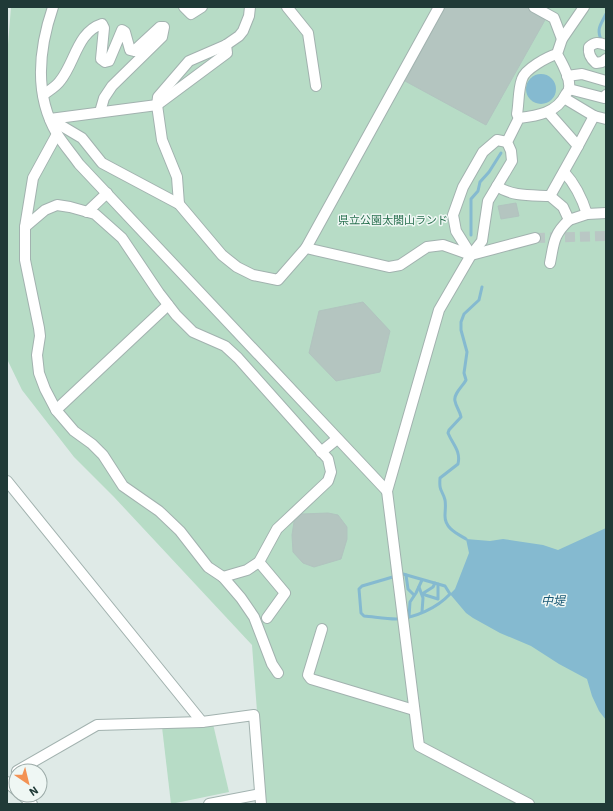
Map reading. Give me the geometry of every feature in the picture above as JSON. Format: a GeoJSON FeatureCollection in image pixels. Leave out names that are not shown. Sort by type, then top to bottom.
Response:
{"type":"FeatureCollection","features":[{"type":"Feature","properties":{"kind":"street"},"geometry":{"type":"LineString","coordinates":[[53,7],[46,29],[40,63],[43,95],[50,119],[57,134],[79,164],[386,491]]}},
{"type":"Feature","properties":{"kind":"street"},"geometry":{"type":"LineString","coordinates":[[184,7],[191,14],[202,7]]}},
{"type":"Feature","properties":{"kind":"street"},"geometry":{"type":"LineString","coordinates":[[179,204],[177,177],[162,140],[157,105],[158,97],[189,61],[226,45],[239,36],[243,31],[249,16],[250,7]]}},
{"type":"Feature","properties":{"kind":"street"},"geometry":{"type":"LineString","coordinates":[[287,7],[308,33],[316,86]]}},
{"type":"Feature","properties":{"kind":"street"},"geometry":{"type":"LineString","coordinates":[[50,119],[82,138],[102,163],[179,204],[222,255],[237,267],[253,275],[278,280],[306,248],[439,7]]}},
{"type":"Feature","properties":{"kind":"street"},"geometry":{"type":"LineString","coordinates":[[534,7],[554,18],[562,39]]}},
{"type":"Feature","properties":{"kind":"street"},"geometry":{"type":"LineString","coordinates":[[519,118],[536,116],[548,112],[557,107],[564,98],[569,89],[567,76],[564,66],[557,54],[562,39],[584,7]]}},
{"type":"Feature","properties":{"kind":"street"},"geometry":{"type":"LineString","coordinates":[[43,95],[60,82],[86,33],[95,26],[102,24],[104,28],[101,59],[105,62],[109,61],[122,30],[125,32],[130,50],[134,51],[160,27],[164,27],[162,37],[112,86],[104,98],[100,112]]}},
{"type":"Feature","properties":{"kind":"street"},"geometry":{"type":"LineString","coordinates":[[606,45],[599,42],[588,47],[588,52],[593,61],[596,63],[602,62],[606,59]]}},
{"type":"Feature","properties":{"kind":"street"},"geometry":{"type":"LineString","coordinates":[[50,119],[157,105],[227,53],[226,45]]}},
{"type":"Feature","properties":{"kind":"street"},"geometry":{"type":"LineString","coordinates":[[507,142],[519,118],[517,114],[522,79],[526,72],[548,56],[557,54]]}},
{"type":"Feature","properties":{"kind":"street"},"geometry":{"type":"LineString","coordinates":[[588,76],[593,61]]}},
{"type":"Feature","properties":{"kind":"street"},"geometry":{"type":"LineString","coordinates":[[567,76],[582,74],[606,81]]}},
{"type":"Feature","properties":{"kind":"street"},"geometry":{"type":"LineString","coordinates":[[569,89],[605,98]]}},
{"type":"Feature","properties":{"kind":"street"},"geometry":{"type":"LineString","coordinates":[[564,98],[594,116],[606,119]]}},
{"type":"Feature","properties":{"kind":"street"},"geometry":{"type":"LineString","coordinates":[[548,112],[578,146]]}},
{"type":"Feature","properties":{"kind":"street"},"geometry":{"type":"LineString","coordinates":[[550,196],[594,116]]}},
{"type":"Feature","properties":{"kind":"street"},"geometry":{"type":"LineString","coordinates":[[57,134],[33,178],[25,227],[25,260],[40,336],[37,355],[39,373],[44,389],[56,410],[74,431],[92,444],[103,455],[123,486],[159,511],[180,531],[208,566],[223,577],[241,598],[254,617],[272,664],[278,673]]}},
{"type":"Feature","properties":{"kind":"street"},"geometry":{"type":"LineString","coordinates":[[471,255],[456,231],[453,215],[463,187],[483,152],[497,140],[507,142]]}},
{"type":"Feature","properties":{"kind":"street"},"geometry":{"type":"LineString","coordinates":[[507,142],[511,151],[512,161],[488,201],[482,241],[471,255],[439,310],[386,491],[419,746],[529,804]]}},
{"type":"Feature","properties":{"kind":"street"},"geometry":{"type":"LineString","coordinates":[[564,172],[579,193],[587,214]]}},
{"type":"Feature","properties":{"kind":"street"},"geometry":{"type":"LineString","coordinates":[[497,186],[520,195],[550,196],[563,207],[569,220]]}},
{"type":"Feature","properties":{"kind":"street"},"geometry":{"type":"LineString","coordinates":[[87,212],[107,193]]}},
{"type":"Feature","properties":{"kind":"street"},"geometry":{"type":"LineString","coordinates":[[25,227],[45,210],[57,206],[70,207],[95,214],[122,238],[159,294],[176,315],[194,332],[225,346],[238,358],[328,459],[331,472],[328,480],[277,529],[259,562],[247,570],[223,577]]}},
{"type":"Feature","properties":{"kind":"street"},"geometry":{"type":"LineString","coordinates":[[550,263],[556,235],[569,220],[587,214],[606,213]]}},
{"type":"Feature","properties":{"kind":"street"},"geometry":{"type":"LineString","coordinates":[[306,248],[389,267],[400,265],[427,247],[443,245],[471,255],[535,238]]}},
{"type":"Feature","properties":{"kind":"street"},"geometry":{"type":"LineString","coordinates":[[56,410],[168,305]]}},
{"type":"Feature","properties":{"kind":"street"},"geometry":{"type":"LineString","coordinates":[[252,374],[266,362]]}},
{"type":"Feature","properties":{"kind":"street"},"geometry":{"type":"LineString","coordinates":[[322,452],[338,439]]}},
{"type":"Feature","properties":{"kind":"street"},"geometry":{"type":"LineString","coordinates":[[7,481],[202,722]]}},
{"type":"Feature","properties":{"kind":"street"},"geometry":{"type":"LineString","coordinates":[[259,562],[285,593],[267,618]]}},
{"type":"Feature","properties":{"kind":"street"},"geometry":{"type":"LineString","coordinates":[[322,629],[308,675],[311,680],[414,710]]}},
{"type":"Feature","properties":{"kind":"street"},"geometry":{"type":"LineString","coordinates":[[30,763],[97,725],[202,722],[254,715],[260,799],[209,804]]}},
{"type":"Feature","properties":{"kind":"green space","name":"県立公園太閤山ランド"},"geometry":{"type":"Polygon","coordinates":[[[11,7],[606,7],[606,804],[264,804],[252,645],[114,497],[74,457],[22,390],[7,359],[7,57],[11,7]]]}},
{"type":"Feature","properties":{"kind":"green space"},"geometry":{"type":"Polygon","coordinates":[[[213,724],[229,792],[171,804],[162,727],[213,724]]]}},
{"type":"Feature","properties":{"kind":"water"},"geometry":{"type":"Polygon","coordinates":[[[541,74],[552,78],[556,89],[552,100],[541,104],[530,100],[526,89],[530,78],[541,74]]]}},
{"type":"Feature","properties":{"kind":"water","name":"中堤"},"geometry":{"type":"Polygon","coordinates":[[[606,528],[606,720],[599,711],[592,696],[587,679],[559,664],[531,646],[500,633],[473,618],[466,613],[450,594],[455,589],[469,553],[466,539],[490,541],[503,539],[543,545],[558,550],[606,528]]]}},
{"type":"Feature","properties":{"kind":"building"},"geometry":{"type":"Polygon","coordinates":[[[445,7],[527,7],[531,12],[545,20],[486,125],[405,81],[445,7]]]}},
{"type":"Feature","properties":{"kind":"building"},"geometry":{"type":"Polygon","coordinates":[[[516,203],[519,216],[501,219],[498,206],[516,203]]]}},
{"type":"Feature","properties":{"kind":"building"},"geometry":{"type":"Polygon","coordinates":[[[363,302],[390,331],[380,372],[336,381],[309,353],[319,311],[363,302]]]}},
{"type":"Feature","properties":{"kind":"building"},"geometry":{"type":"Polygon","coordinates":[[[328,513],[338,515],[347,527],[347,539],[341,559],[314,567],[303,563],[293,552],[292,535],[294,522],[302,514],[328,513]]]}},
{"type":"Feature","properties":{"kind":"waterway"},"geometry":{"type":"LineString","coordinates":[[602,42],[599,31],[606,14]]}},
{"type":"Feature","properties":{"kind":"waterway"},"geometry":{"type":"LineString","coordinates":[[471,235],[471,199],[478,191],[480,182],[489,172],[501,153]]}},
{"type":"Feature","properties":{"kind":"waterway"},"geometry":{"type":"LineString","coordinates":[[466,539],[452,530],[445,520],[445,500],[440,488],[440,478],[458,464],[458,455],[448,433],[461,417],[455,396],[466,380],[464,373],[467,352],[461,330],[461,322],[464,314],[479,300],[482,287]]}},
{"type":"Feature","properties":{"kind":"waterway"},"geometry":{"type":"LineString","coordinates":[[403,574],[445,586],[450,594],[439,604],[411,617],[396,619],[364,616],[361,613],[359,589],[362,586],[403,574]]}},
{"type":"Feature","properties":{"kind":"waterway"},"geometry":{"type":"LineString","coordinates":[[406,575],[408,589],[414,595]]}},
{"type":"Feature","properties":{"kind":"waterway"},"geometry":{"type":"LineString","coordinates":[[409,617],[410,602],[422,580]]}},
{"type":"Feature","properties":{"kind":"waterway"},"geometry":{"type":"LineString","coordinates":[[435,583],[433,587],[422,594],[438,599],[438,584]]}},
{"type":"Feature","properties":{"kind":"waterway"},"geometry":{"type":"LineString","coordinates":[[419,587],[423,598],[422,612]]}},
{"type":"Feature","properties":{"kind":"tunnel"},"geometry":{"type":"LineString","coordinates":[[535,238],[606,236]]}}]}
